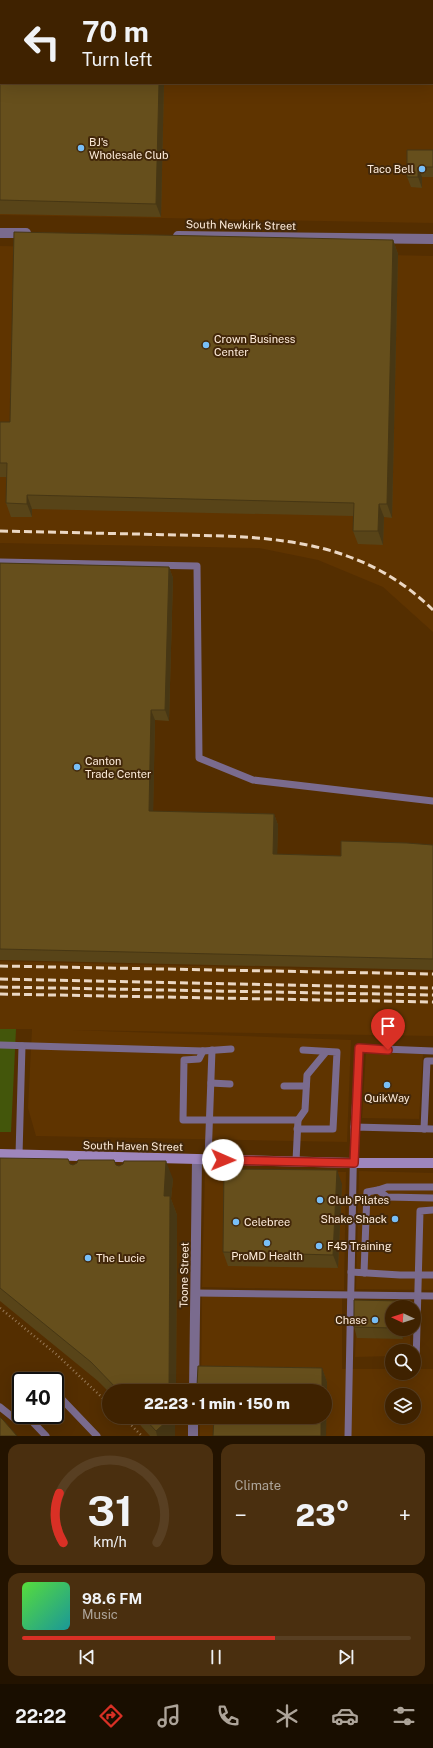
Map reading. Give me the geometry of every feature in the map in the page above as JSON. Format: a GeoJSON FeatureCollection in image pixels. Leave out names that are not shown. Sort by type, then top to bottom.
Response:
{"type":"FeatureCollection","features":[{"type":"Feature","properties":{"kind":"street"},"geometry":{"type":"LineString","coordinates":[[0,233],[40,233]]}},
{"type":"Feature","properties":{"kind":"street","name":"South Newkirk Street"},"geometry":{"type":"LineString","coordinates":[[166,236],[433,239]]}},
{"type":"Feature","properties":{"kind":"street","name":"South Haven Street"},"geometry":{"type":"LineString","coordinates":[[0,1154],[127,1160],[208,1159],[354,1163],[433,1163]]}},
{"type":"Feature","properties":{"kind":"street","name":"Toone Street"},"geometry":{"type":"LineString","coordinates":[[194,1384],[197,1159]]}},
{"type":"Feature","properties":{"kind":"street"},"geometry":{"type":"LineString","coordinates":[[193,1436],[194,1424]]}},
{"type":"Feature","properties":{"kind":"lane"},"geometry":{"type":"LineString","coordinates":[[0,562],[197,566],[199,758],[253,780],[433,801]]}},
{"type":"Feature","properties":{"kind":"lane"},"geometry":{"type":"LineString","coordinates":[[0,1045],[203,1051],[231,1049]]}},
{"type":"Feature","properties":{"kind":"lane"},"geometry":{"type":"LineString","coordinates":[[19,1155],[22,1046]]}},
{"type":"Feature","properties":{"kind":"lane"},"geometry":{"type":"LineString","coordinates":[[348,1436],[354,1127],[359,1048],[433,1051]]}},
{"type":"Feature","properties":{"kind":"lane"},"geometry":{"type":"LineString","coordinates":[[208,1159],[212,1050]]}},
{"type":"Feature","properties":{"kind":"lane"},"geometry":{"type":"LineString","coordinates":[[297,1129],[333,1130],[337,1052],[303,1050]]}},
{"type":"Feature","properties":{"kind":"lane"},"geometry":{"type":"LineString","coordinates":[[203,1051],[198,1059],[184,1060],[182,1120],[298,1120]]}},
{"type":"Feature","properties":{"kind":"lane"},"geometry":{"type":"LineString","coordinates":[[296,1161],[298,1120],[305,1110],[307,1075],[326,1052]]}},
{"type":"Feature","properties":{"kind":"lane"},"geometry":{"type":"LineString","coordinates":[[424,1129],[427,1061],[433,1061]]}},
{"type":"Feature","properties":{"kind":"lane"},"geometry":{"type":"LineString","coordinates":[[211,1083],[230,1084]]}},
{"type":"Feature","properties":{"kind":"lane"},"geometry":{"type":"LineString","coordinates":[[284,1086],[306,1086]]}},
{"type":"Feature","properties":{"kind":"lane"},"geometry":{"type":"LineString","coordinates":[[354,1127],[433,1129]]}},
{"type":"Feature","properties":{"kind":"lane"},"geometry":{"type":"LineString","coordinates":[[364,1273],[367,1192],[387,1187],[433,1187]]}},
{"type":"Feature","properties":{"kind":"lane"},"geometry":{"type":"LineString","coordinates":[[378,1190],[387,1197],[433,1198]]}},
{"type":"Feature","properties":{"kind":"lane"},"geometry":{"type":"LineString","coordinates":[[417,1344],[420,1275],[420,1210],[433,1210]]}},
{"type":"Feature","properties":{"kind":"lane"},"geometry":{"type":"LineString","coordinates":[[351,1272],[433,1275]]}},
{"type":"Feature","properties":{"kind":"lane"},"geometry":{"type":"LineString","coordinates":[[196,1293],[433,1296]]}},
{"type":"Feature","properties":{"kind":"lane"},"geometry":{"type":"LineString","coordinates":[[64,1401],[97,1436]]}},
{"type":"Feature","properties":{"kind":"lane"},"geometry":{"type":"LineString","coordinates":[[0,1406],[12,1416]]}},
{"type":"Feature","properties":{"kind":"lane"},"geometry":{"type":"LineString","coordinates":[[35,1424],[46,1436]]}},
{"type":"Feature","properties":{"kind":"path"},"geometry":{"type":"LineString","coordinates":[[0,1308],[56,1354],[102,1397]]}},
{"type":"Feature","properties":{"kind":"path"},"geometry":{"type":"LineString","coordinates":[[130,1424],[142,1436]]}},
{"type":"Feature","properties":{"kind":"shaded area"},"geometry":{"type":"Polygon","coordinates":[[[0,84],[433,84],[433,223],[0,215],[0,84]]]}},
{"type":"Feature","properties":{"kind":"shaded area","name":"Crown Business Center"},"geometry":{"type":"Polygon","coordinates":[[[0,246],[433,256],[433,632],[383,587],[318,560],[259,548],[0,543],[0,246]]]}},
{"type":"Feature","properties":{"kind":"shaded area"},"geometry":{"type":"Polygon","coordinates":[[[0,961],[433,972],[433,1036],[71,1030],[351,1040],[347,1142],[36,1136],[28,1108],[32,1029],[0,1029],[0,961]]]}},
{"type":"Feature","properties":{"kind":"shaded area"},"geometry":{"type":"Polygon","coordinates":[[[366,1052],[423,1054],[419,1119],[362,1118],[366,1052]]]}},
{"type":"Feature","properties":{"kind":"shaded area"},"geometry":{"type":"Polygon","coordinates":[[[205,1169],[346,1172],[344,1290],[202,1287],[205,1169]]]}},
{"type":"Feature","properties":{"kind":"shaded area"},"geometry":{"type":"Polygon","coordinates":[[[359,1171],[433,1173],[433,1290],[356,1289],[359,1171]]]}},
{"type":"Feature","properties":{"kind":"shaded area"},"geometry":{"type":"Polygon","coordinates":[[[202,1293],[342,1297],[342,1369],[385,1369],[385,1380],[421,1380],[421,1369],[433,1369],[433,1436],[200,1436],[200,1424],[332,1424],[332,1384],[201,1384],[202,1293]]]}},
{"type":"Feature","properties":{"kind":"shaded area"},"geometry":{"type":"Polygon","coordinates":[[[357,1301],[385,1302],[385,1336],[410,1336],[410,1344],[385,1344],[385,1356],[355,1357],[357,1301]]]}},
{"type":"Feature","properties":{"kind":"green space"},"geometry":{"type":"Polygon","coordinates":[[[0,1029],[16,1029],[11,1132],[0,1132],[0,1029]]]}},
{"type":"Feature","properties":{"kind":"building","name":"BJ's Wholesale Club"},"geometry":{"type":"Polygon","coordinates":[[[0,84],[159,84],[156,204],[0,200],[0,84]]]}},
{"type":"Feature","properties":{"kind":"building"},"geometry":{"type":"Polygon","coordinates":[[[407,150],[433,150],[433,167],[418,167],[418,177],[407,177],[407,150]]]}},
{"type":"Feature","properties":{"kind":"building","name":"Crown Business Center"},"geometry":{"type":"Polygon","coordinates":[[[14,232],[393,240],[387,504],[379,504],[378,531],[353,531],[354,503],[27,495],[27,504],[6,503],[7,463],[0,463],[0,422],[10,422],[14,232]]]}},
{"type":"Feature","properties":{"kind":"building","name":"Canton Trade Center"},"geometry":{"type":"Polygon","coordinates":[[[0,563],[169,567],[165,710],[151,710],[149,811],[274,814],[273,854],[341,856],[341,841],[433,845],[433,959],[0,949],[0,563]]]}},
{"type":"Feature","properties":{"kind":"building","name":"The Lucie"},"geometry":{"type":"Polygon","coordinates":[[[0,1158],[68,1159],[70,1164],[73,1165],[77,1163],[78,1160],[114,1160],[116,1165],[119,1166],[123,1164],[124,1161],[166,1161],[164,1196],[170,1196],[169,1384],[112,1384],[91,1362],[0,1288],[0,1158]]]}},
{"type":"Feature","properties":{"kind":"building"},"geometry":{"type":"Polygon","coordinates":[[[224,1169],[337,1170],[333,1255],[223,1252],[224,1169]]]}},
{"type":"Feature","properties":{"kind":"building"},"geometry":{"type":"Polygon","coordinates":[[[354,1300],[385,1301],[385,1328],[354,1327],[354,1300]]]}},
{"type":"Feature","properties":{"kind":"building"},"geometry":{"type":"Polygon","coordinates":[[[198,1366],[322,1368],[322,1384],[197,1384],[198,1366]]]}},
{"type":"Feature","properties":{"kind":"building"},"geometry":{"type":"Polygon","coordinates":[[[0,1417],[4,1421],[17,1436],[0,1436],[0,1417]]]}},
{"type":"Feature","properties":{"kind":"building"},"geometry":{"type":"Polygon","coordinates":[[[150,1424],[164,1424],[156,1431],[150,1424]]]}},
{"type":"Feature","properties":{"kind":"building"},"geometry":{"type":"Polygon","coordinates":[[[214,1424],[321,1424],[321,1436],[213,1436],[214,1424]]]}},
{"type":"Feature","properties":{"kind":"railway"},"geometry":{"type":"LineString","coordinates":[[0,531],[224,536],[310,545],[336,552],[387,574],[410,590],[433,610]]}},
{"type":"Feature","properties":{"kind":"railway"},"geometry":{"type":"LineString","coordinates":[[0,966],[433,974]]}},
{"type":"Feature","properties":{"kind":"railway"},"geometry":{"type":"LineString","coordinates":[[0,979],[433,988]]}},
{"type":"Feature","properties":{"kind":"railway"},"geometry":{"type":"LineString","coordinates":[[0,987],[433,995]]}},
{"type":"Feature","properties":{"kind":"railway"},"geometry":{"type":"LineString","coordinates":[[0,994],[433,1002]]}},
{"type":"Feature","properties":{"kind":"place","name":"BJ's Wholesale Club"},"geometry":{"type":"Point","coordinates":[81,148]}},
{"type":"Feature","properties":{"kind":"place","name":"Taco Bell"},"geometry":{"type":"Point","coordinates":[422,169]}},
{"type":"Feature","properties":{"kind":"place","name":"Crown Business Center"},"geometry":{"type":"Point","coordinates":[206,345]}},
{"type":"Feature","properties":{"kind":"place","name":"Canton Trade Center"},"geometry":{"type":"Point","coordinates":[77,767]}},
{"type":"Feature","properties":{"kind":"place","name":"QuikWay"},"geometry":{"type":"Point","coordinates":[387,1085]}},
{"type":"Feature","properties":{"kind":"place","name":"Club Pilates"},"geometry":{"type":"Point","coordinates":[320,1200]}},
{"type":"Feature","properties":{"kind":"place","name":"Shake Shack"},"geometry":{"type":"Point","coordinates":[395,1219]}},
{"type":"Feature","properties":{"kind":"place","name":"Celebree"},"geometry":{"type":"Point","coordinates":[236,1222]}},
{"type":"Feature","properties":{"kind":"place","name":"ProMD Health"},"geometry":{"type":"Point","coordinates":[267,1243]}},
{"type":"Feature","properties":{"kind":"place","name":"F45 Training"},"geometry":{"type":"Point","coordinates":[319,1246]}},
{"type":"Feature","properties":{"kind":"place","name":"The Lucie"},"geometry":{"type":"Point","coordinates":[88,1258]}},
{"type":"Feature","properties":{"kind":"place","name":"Chase"},"geometry":{"type":"Point","coordinates":[375,1320]}},
{"type":"Feature","properties":{"kind":"route"},"geometry":{"type":"LineString","coordinates":[[223,1160],[354,1163],[354,1127],[359,1048],[388,1050]]}}]}
